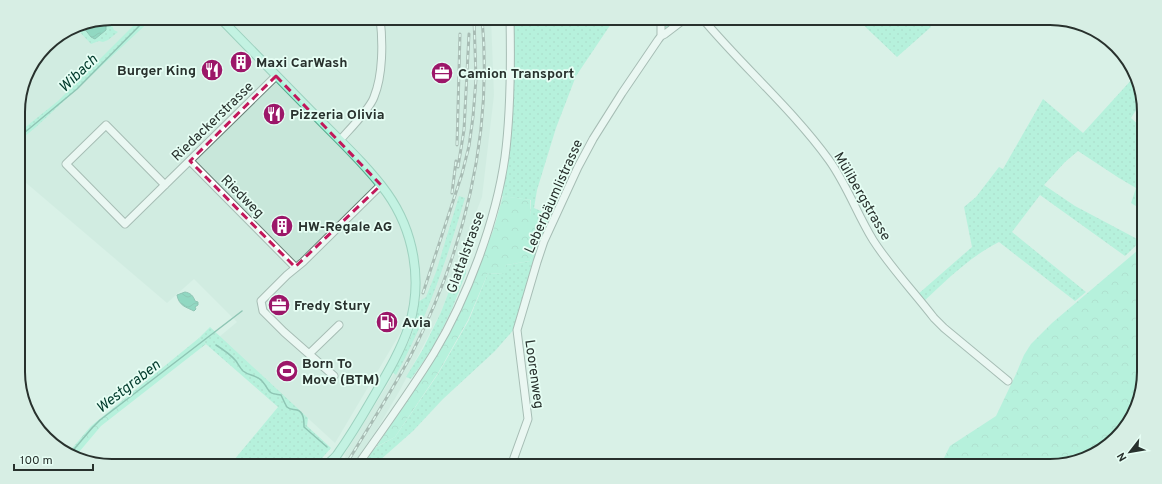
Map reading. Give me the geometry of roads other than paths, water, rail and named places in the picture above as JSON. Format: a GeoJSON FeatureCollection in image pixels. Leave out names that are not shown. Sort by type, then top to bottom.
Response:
{"type":"FeatureCollection","features":[{"type":"Feature","properties":{"kind":"main road"},"geometry":{"type":"LineString","coordinates":[[227,25],[340,140],[381,185],[399,213],[411,245],[415,274],[415,291],[413,310],[402,343],[391,367],[350,435],[333,459]]}},
{"type":"Feature","properties":{"kind":"street"},"geometry":{"type":"LineString","coordinates":[[340,140],[358,120],[374,98],[378,84],[382,56],[381,25]]}},
{"type":"Feature","properties":{"kind":"street","name":"Glattalstrasse"},"geometry":{"type":"LineString","coordinates":[[362,459],[437,347],[460,302],[489,228],[505,158],[509,116],[510,25]]}},
{"type":"Feature","properties":{"kind":"street"},"geometry":{"type":"LineString","coordinates":[[661,25],[660,36],[677,25]]}},
{"type":"Feature","properties":{"kind":"street","name":"Mülibergstrasse"},"geometry":{"type":"LineString","coordinates":[[708,25],[807,133],[828,159],[882,254],[934,318],[1008,381]]}},
{"type":"Feature","properties":{"kind":"street","name":"Leberbäumlistrasse"},"geometry":{"type":"LineString","coordinates":[[516,330],[544,241],[578,167],[593,139],[660,36]]}},
{"type":"Feature","properties":{"kind":"street","name":"Riedackerstrasse"},"geometry":{"type":"LineString","coordinates":[[165,185],[106,125],[66,164],[125,224],[241,112],[276,76]]}},
{"type":"Feature","properties":{"kind":"street","name":"Riedweg"},"geometry":{"type":"LineString","coordinates":[[190,160],[295,267]]}},
{"type":"Feature","properties":{"kind":"street"},"geometry":{"type":"LineString","coordinates":[[334,376],[284,332],[263,311],[261,301],[381,185]]}},
{"type":"Feature","properties":{"kind":"street"},"geometry":{"type":"LineString","coordinates":[[309,354],[339,325]]}},
{"type":"Feature","properties":{"kind":"street","name":"Loorenweg"},"geometry":{"type":"LineString","coordinates":[[514,459],[528,419],[516,330]]}},
{"type":"Feature","properties":{"kind":"water"},"geometry":{"type":"Polygon","coordinates":[[[106,26],[106,30],[95,39],[91,37],[85,30],[106,26]]]}},
{"type":"Feature","properties":{"kind":"water"},"geometry":{"type":"Polygon","coordinates":[[[185,292],[191,295],[195,301],[198,302],[198,305],[195,307],[196,309],[194,311],[183,306],[179,302],[177,295],[185,292]]]}},
{"type":"Feature","properties":{"kind":"waterway","name":"Wibach"},"geometry":{"type":"LineString","coordinates":[[25,132],[77,89],[140,25]]}},
{"type":"Feature","properties":{"kind":"waterway","name":"Westgraben"},"geometry":{"type":"LineString","coordinates":[[73,450],[100,420],[242,311]]}},
{"type":"Feature","properties":{"kind":"waterway"},"geometry":{"type":"LineString","coordinates":[[216,345],[231,356],[243,371],[260,379],[270,392],[281,395],[288,408],[299,411],[303,417],[304,427],[327,447]]}},
{"type":"Feature","properties":{"kind":"railway"},"geometry":{"type":"LineString","coordinates":[[423,293],[462,174],[469,146],[476,79],[474,25]]}},
{"type":"Feature","properties":{"kind":"railway"},"geometry":{"type":"LineString","coordinates":[[349,459],[410,357],[446,276],[459,235],[470,192],[478,149],[483,106],[484,62],[482,25]]}},
{"type":"Feature","properties":{"kind":"railway"},"geometry":{"type":"LineString","coordinates":[[457,145],[460,34]]}},
{"type":"Feature","properties":{"kind":"railway"},"geometry":{"type":"LineString","coordinates":[[458,167],[464,130],[469,34]]}},
{"type":"Feature","properties":{"kind":"railway"},"geometry":{"type":"LineString","coordinates":[[452,193],[456,161]]}},
{"type":"Feature","properties":{"kind":"place","name":"Maxi CarWash"},"geometry":{"type":"Point","coordinates":[241,62]}},
{"type":"Feature","properties":{"kind":"place","name":"Burger King"},"geometry":{"type":"Point","coordinates":[212,70]}},
{"type":"Feature","properties":{"kind":"place","name":"Camion Transport"},"geometry":{"type":"Point","coordinates":[442,73]}},
{"type":"Feature","properties":{"kind":"place","name":"Pizzeria Olivia"},"geometry":{"type":"Point","coordinates":[274,114]}},
{"type":"Feature","properties":{"kind":"place","name":"HW-Regale AG"},"geometry":{"type":"Point","coordinates":[282,226]}},
{"type":"Feature","properties":{"kind":"place","name":"Fredy Stury"},"geometry":{"type":"Point","coordinates":[279,305]}},
{"type":"Feature","properties":{"kind":"place","name":"Avia"},"geometry":{"type":"Point","coordinates":[387,322]}},
{"type":"Feature","properties":{"kind":"place","name":"Born To Move (BTM)"},"geometry":{"type":"Point","coordinates":[287,371]}}]}
